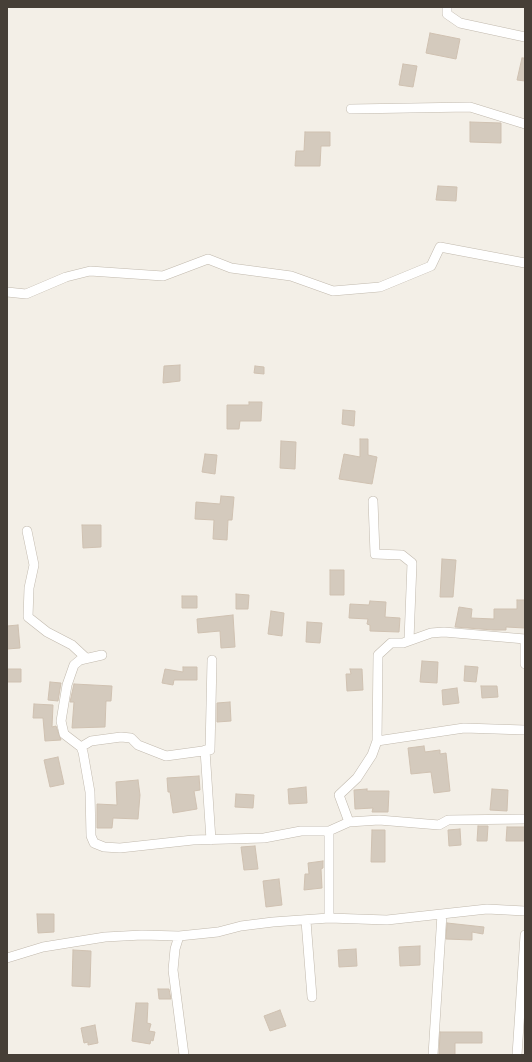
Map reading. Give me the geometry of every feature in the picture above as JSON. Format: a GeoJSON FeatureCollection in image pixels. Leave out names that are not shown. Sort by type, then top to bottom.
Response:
{"type":"FeatureCollection","features":[{"type":"Feature","properties":{"kind":"street"},"geometry":{"type":"LineString","coordinates":[[447,7],[447,14],[460,23],[525,37]]}},
{"type":"Feature","properties":{"kind":"street"},"geometry":{"type":"LineString","coordinates":[[351,109],[470,107],[525,124]]}},
{"type":"Feature","properties":{"kind":"street"},"geometry":{"type":"LineString","coordinates":[[7,292],[26,294],[66,277],[90,271],[163,276],[208,259],[231,268],[291,276],[333,291],[380,287],[431,266],[440,246],[525,263]]}},
{"type":"Feature","properties":{"kind":"street"},"geometry":{"type":"LineString","coordinates":[[373,502],[375,554],[402,555],[412,563],[409,640]]}},
{"type":"Feature","properties":{"kind":"street"},"geometry":{"type":"LineString","coordinates":[[26,531],[34,565],[29,588],[28,617],[48,632],[72,645],[86,658]]}},
{"type":"Feature","properties":{"kind":"street"},"geometry":{"type":"LineString","coordinates":[[349,822],[339,795],[357,778],[372,756],[377,741],[378,655],[392,643],[403,643],[431,633],[444,632],[525,639],[525,664]]}},
{"type":"Feature","properties":{"kind":"street"},"geometry":{"type":"LineString","coordinates":[[102,655],[86,658],[74,665],[69,676],[61,721],[64,734],[81,747],[90,792],[91,836],[94,843],[104,847],[120,848],[193,840],[242,840],[264,838],[301,831],[329,831],[349,822],[379,820],[439,824],[448,820],[525,819]]}},
{"type":"Feature","properties":{"kind":"street"},"geometry":{"type":"LineString","coordinates":[[81,747],[91,742],[121,737],[131,738],[138,744],[166,756],[210,750],[212,660]]}},
{"type":"Feature","properties":{"kind":"street"},"geometry":{"type":"LineString","coordinates":[[377,741],[464,728],[525,730]]}},
{"type":"Feature","properties":{"kind":"street"},"geometry":{"type":"LineString","coordinates":[[205,750],[211,840]]}},
{"type":"Feature","properties":{"kind":"street"},"geometry":{"type":"LineString","coordinates":[[329,831],[330,918]]}},
{"type":"Feature","properties":{"kind":"street"},"geometry":{"type":"LineString","coordinates":[[7,958],[43,947],[105,937],[142,935],[179,936],[218,932],[242,926],[273,922],[306,921],[330,918],[388,920],[486,909],[525,911]]}},
{"type":"Feature","properties":{"kind":"street"},"geometry":{"type":"LineString","coordinates":[[433,1055],[442,914]]}},
{"type":"Feature","properties":{"kind":"street"},"geometry":{"type":"LineString","coordinates":[[306,921],[312,997]]}},
{"type":"Feature","properties":{"kind":"street"},"geometry":{"type":"LineString","coordinates":[[517,1055],[525,935]]}},
{"type":"Feature","properties":{"kind":"street"},"geometry":{"type":"LineString","coordinates":[[179,936],[175,948],[173,970],[184,1055]]}},
{"type":"Feature","properties":{"kind":"building"},"geometry":{"type":"Polygon","coordinates":[[[430,33],[460,39],[456,59],[426,53],[430,33]]]}},
{"type":"Feature","properties":{"kind":"building"},"geometry":{"type":"Polygon","coordinates":[[[522,58],[525,58],[525,81],[517,80],[522,58]]]}},
{"type":"Feature","properties":{"kind":"building"},"geometry":{"type":"Polygon","coordinates":[[[403,64],[417,66],[413,87],[399,85],[403,64]]]}},
{"type":"Feature","properties":{"kind":"building"},"geometry":{"type":"Polygon","coordinates":[[[470,122],[501,123],[501,143],[470,142],[470,122]]]}},
{"type":"Feature","properties":{"kind":"building"},"geometry":{"type":"Polygon","coordinates":[[[305,132],[330,132],[330,146],[321,146],[320,166],[295,166],[296,151],[304,151],[305,132]]]}},
{"type":"Feature","properties":{"kind":"building"},"geometry":{"type":"Polygon","coordinates":[[[438,186],[457,187],[456,201],[436,200],[438,186]]]}},
{"type":"Feature","properties":{"kind":"building"},"geometry":{"type":"Polygon","coordinates":[[[180,365],[180,381],[163,383],[164,366],[180,365]]]}},
{"type":"Feature","properties":{"kind":"building"},"geometry":{"type":"Polygon","coordinates":[[[255,366],[264,367],[264,374],[254,373],[255,366]]]}},
{"type":"Feature","properties":{"kind":"building"},"geometry":{"type":"Polygon","coordinates":[[[249,402],[262,402],[261,421],[240,421],[239,429],[227,429],[227,405],[249,405],[249,402]]]}},
{"type":"Feature","properties":{"kind":"building"},"geometry":{"type":"Polygon","coordinates":[[[343,410],[355,411],[354,426],[342,424],[343,410]]]}},
{"type":"Feature","properties":{"kind":"building"},"geometry":{"type":"Polygon","coordinates":[[[360,439],[368,439],[368,455],[377,457],[372,484],[339,479],[344,454],[360,457],[360,439]]]}},
{"type":"Feature","properties":{"kind":"building"},"geometry":{"type":"Polygon","coordinates":[[[281,441],[296,442],[295,469],[280,468],[281,441]]]}},
{"type":"Feature","properties":{"kind":"building"},"geometry":{"type":"Polygon","coordinates":[[[205,454],[217,455],[215,474],[202,472],[205,454]]]}},
{"type":"Feature","properties":{"kind":"building"},"geometry":{"type":"Polygon","coordinates":[[[221,496],[234,497],[232,520],[228,520],[227,540],[213,539],[214,520],[195,519],[196,502],[220,504],[221,496]]]}},
{"type":"Feature","properties":{"kind":"building"},"geometry":{"type":"Polygon","coordinates":[[[82,525],[101,525],[101,547],[83,548],[82,525]]]}},
{"type":"Feature","properties":{"kind":"building"},"geometry":{"type":"Polygon","coordinates":[[[442,559],[456,560],[453,597],[440,597],[442,559]]]}},
{"type":"Feature","properties":{"kind":"building"},"geometry":{"type":"Polygon","coordinates":[[[330,570],[344,570],[344,595],[330,595],[330,570]]]}},
{"type":"Feature","properties":{"kind":"building"},"geometry":{"type":"Polygon","coordinates":[[[236,594],[249,595],[248,609],[236,609],[236,594]]]}},
{"type":"Feature","properties":{"kind":"building"},"geometry":{"type":"Polygon","coordinates":[[[182,596],[197,596],[197,608],[182,608],[182,596]]]}},
{"type":"Feature","properties":{"kind":"building"},"geometry":{"type":"Polygon","coordinates":[[[517,600],[525,600],[525,628],[506,627],[506,630],[493,630],[455,627],[459,607],[472,609],[471,618],[494,619],[494,609],[517,609],[517,600]]]}},
{"type":"Feature","properties":{"kind":"building"},"geometry":{"type":"Polygon","coordinates":[[[370,601],[386,602],[385,617],[400,618],[399,632],[370,631],[370,625],[367,624],[368,619],[349,618],[350,604],[369,605],[370,601]]]}},
{"type":"Feature","properties":{"kind":"building"},"geometry":{"type":"Polygon","coordinates":[[[271,611],[284,613],[282,636],[268,634],[271,611]]]}},
{"type":"Feature","properties":{"kind":"building"},"geometry":{"type":"Polygon","coordinates":[[[233,615],[235,647],[221,648],[220,631],[198,633],[197,619],[233,615]]]}},
{"type":"Feature","properties":{"kind":"building"},"geometry":{"type":"Polygon","coordinates":[[[307,622],[322,623],[320,643],[306,642],[307,622]]]}},
{"type":"Feature","properties":{"kind":"building"},"geometry":{"type":"Polygon","coordinates":[[[18,625],[20,648],[7,649],[7,626],[18,625]]]}},
{"type":"Feature","properties":{"kind":"building"},"geometry":{"type":"Polygon","coordinates":[[[422,661],[438,662],[437,683],[420,682],[422,661]]]}},
{"type":"Feature","properties":{"kind":"building"},"geometry":{"type":"Polygon","coordinates":[[[465,666],[478,667],[476,682],[464,681],[465,666]]]}},
{"type":"Feature","properties":{"kind":"building"},"geometry":{"type":"Polygon","coordinates":[[[183,667],[197,667],[197,680],[174,680],[173,685],[162,683],[165,669],[183,672],[183,667]]]}},
{"type":"Feature","properties":{"kind":"building"},"geometry":{"type":"Polygon","coordinates":[[[7,669],[21,669],[21,682],[7,682],[7,669]]]}},
{"type":"Feature","properties":{"kind":"building"},"geometry":{"type":"Polygon","coordinates":[[[350,669],[362,669],[363,690],[347,691],[346,674],[351,674],[350,669]]]}},
{"type":"Feature","properties":{"kind":"building"},"geometry":{"type":"Polygon","coordinates":[[[50,682],[61,683],[58,701],[48,700],[50,682]]]}},
{"type":"Feature","properties":{"kind":"building"},"geometry":{"type":"Polygon","coordinates":[[[74,684],[112,686],[111,701],[106,701],[105,727],[72,728],[74,702],[70,702],[74,684]]]}},
{"type":"Feature","properties":{"kind":"building"},"geometry":{"type":"Polygon","coordinates":[[[481,686],[497,686],[498,697],[482,698],[481,686]]]}},
{"type":"Feature","properties":{"kind":"building"},"geometry":{"type":"Polygon","coordinates":[[[457,688],[459,703],[443,705],[442,690],[457,688]]]}},
{"type":"Feature","properties":{"kind":"building"},"geometry":{"type":"Polygon","coordinates":[[[230,702],[231,721],[217,722],[217,703],[230,702]]]}},
{"type":"Feature","properties":{"kind":"building"},"geometry":{"type":"Polygon","coordinates":[[[34,704],[53,705],[52,727],[56,726],[61,740],[45,741],[43,718],[33,718],[34,704]]]}},
{"type":"Feature","properties":{"kind":"building"},"geometry":{"type":"Polygon","coordinates":[[[424,746],[425,752],[440,750],[440,754],[446,753],[450,791],[434,793],[431,772],[411,774],[408,748],[424,746]]]}},
{"type":"Feature","properties":{"kind":"building"},"geometry":{"type":"Polygon","coordinates":[[[58,757],[64,784],[50,787],[44,760],[58,757]]]}},
{"type":"Feature","properties":{"kind":"building"},"geometry":{"type":"Polygon","coordinates":[[[199,776],[200,790],[194,791],[197,809],[173,813],[170,792],[168,792],[167,778],[199,776]]]}},
{"type":"Feature","properties":{"kind":"building"},"geometry":{"type":"Polygon","coordinates":[[[138,780],[140,795],[138,819],[113,818],[112,828],[97,828],[97,804],[117,805],[116,782],[138,780]]]}},
{"type":"Feature","properties":{"kind":"building"},"geometry":{"type":"Polygon","coordinates":[[[306,787],[307,803],[289,804],[288,789],[306,787]]]}},
{"type":"Feature","properties":{"kind":"building"},"geometry":{"type":"Polygon","coordinates":[[[367,789],[367,791],[389,791],[388,812],[372,812],[373,808],[355,809],[354,790],[367,789]]]}},
{"type":"Feature","properties":{"kind":"building"},"geometry":{"type":"Polygon","coordinates":[[[492,789],[508,790],[507,811],[490,810],[492,789]]]}},
{"type":"Feature","properties":{"kind":"building"},"geometry":{"type":"Polygon","coordinates":[[[236,794],[254,795],[253,808],[235,807],[236,794]]]}},
{"type":"Feature","properties":{"kind":"building"},"geometry":{"type":"Polygon","coordinates":[[[478,826],[488,826],[487,841],[477,841],[478,826]]]}},
{"type":"Feature","properties":{"kind":"building"},"geometry":{"type":"Polygon","coordinates":[[[507,827],[525,827],[525,841],[506,841],[507,827]]]}},
{"type":"Feature","properties":{"kind":"building"},"geometry":{"type":"Polygon","coordinates":[[[460,829],[461,845],[449,846],[448,830],[460,829]]]}},
{"type":"Feature","properties":{"kind":"building"},"geometry":{"type":"Polygon","coordinates":[[[372,830],[385,830],[385,862],[371,862],[372,830]]]}},
{"type":"Feature","properties":{"kind":"building"},"geometry":{"type":"Polygon","coordinates":[[[255,846],[258,869],[244,870],[241,847],[255,846]]]}},
{"type":"Feature","properties":{"kind":"building"},"geometry":{"type":"Polygon","coordinates":[[[323,861],[323,868],[321,869],[322,888],[304,890],[305,874],[309,874],[308,863],[323,861]]]}},
{"type":"Feature","properties":{"kind":"building"},"geometry":{"type":"Polygon","coordinates":[[[279,879],[282,905],[266,907],[263,881],[279,879]]]}},
{"type":"Feature","properties":{"kind":"building"},"geometry":{"type":"Polygon","coordinates":[[[37,914],[54,914],[54,932],[38,933],[37,914]]]}},
{"type":"Feature","properties":{"kind":"building"},"geometry":{"type":"Polygon","coordinates":[[[447,923],[484,927],[483,934],[472,932],[472,940],[446,939],[447,923]]]}},
{"type":"Feature","properties":{"kind":"building"},"geometry":{"type":"Polygon","coordinates":[[[420,946],[420,965],[400,966],[399,947],[420,946]]]}},
{"type":"Feature","properties":{"kind":"building"},"geometry":{"type":"Polygon","coordinates":[[[356,949],[357,966],[339,967],[338,950],[356,949]]]}},
{"type":"Feature","properties":{"kind":"building"},"geometry":{"type":"Polygon","coordinates":[[[73,950],[91,951],[90,987],[72,986],[73,950]]]}},
{"type":"Feature","properties":{"kind":"building"},"geometry":{"type":"Polygon","coordinates":[[[158,989],[169,989],[171,999],[159,999],[158,989]]]}},
{"type":"Feature","properties":{"kind":"building"},"geometry":{"type":"Polygon","coordinates":[[[136,1003],[148,1003],[147,1023],[151,1024],[149,1031],[155,1032],[153,1041],[151,1040],[150,1044],[132,1041],[136,1003]]]}},
{"type":"Feature","properties":{"kind":"building"},"geometry":{"type":"Polygon","coordinates":[[[280,1010],[286,1026],[270,1031],[264,1016],[280,1010]]]}},
{"type":"Feature","properties":{"kind":"building"},"geometry":{"type":"Polygon","coordinates":[[[95,1025],[98,1043],[88,1045],[88,1042],[84,1043],[81,1028],[95,1025]]]}},
{"type":"Feature","properties":{"kind":"building"},"geometry":{"type":"Polygon","coordinates":[[[440,1032],[482,1032],[482,1043],[455,1043],[455,1055],[439,1055],[440,1032]]]}}]}
